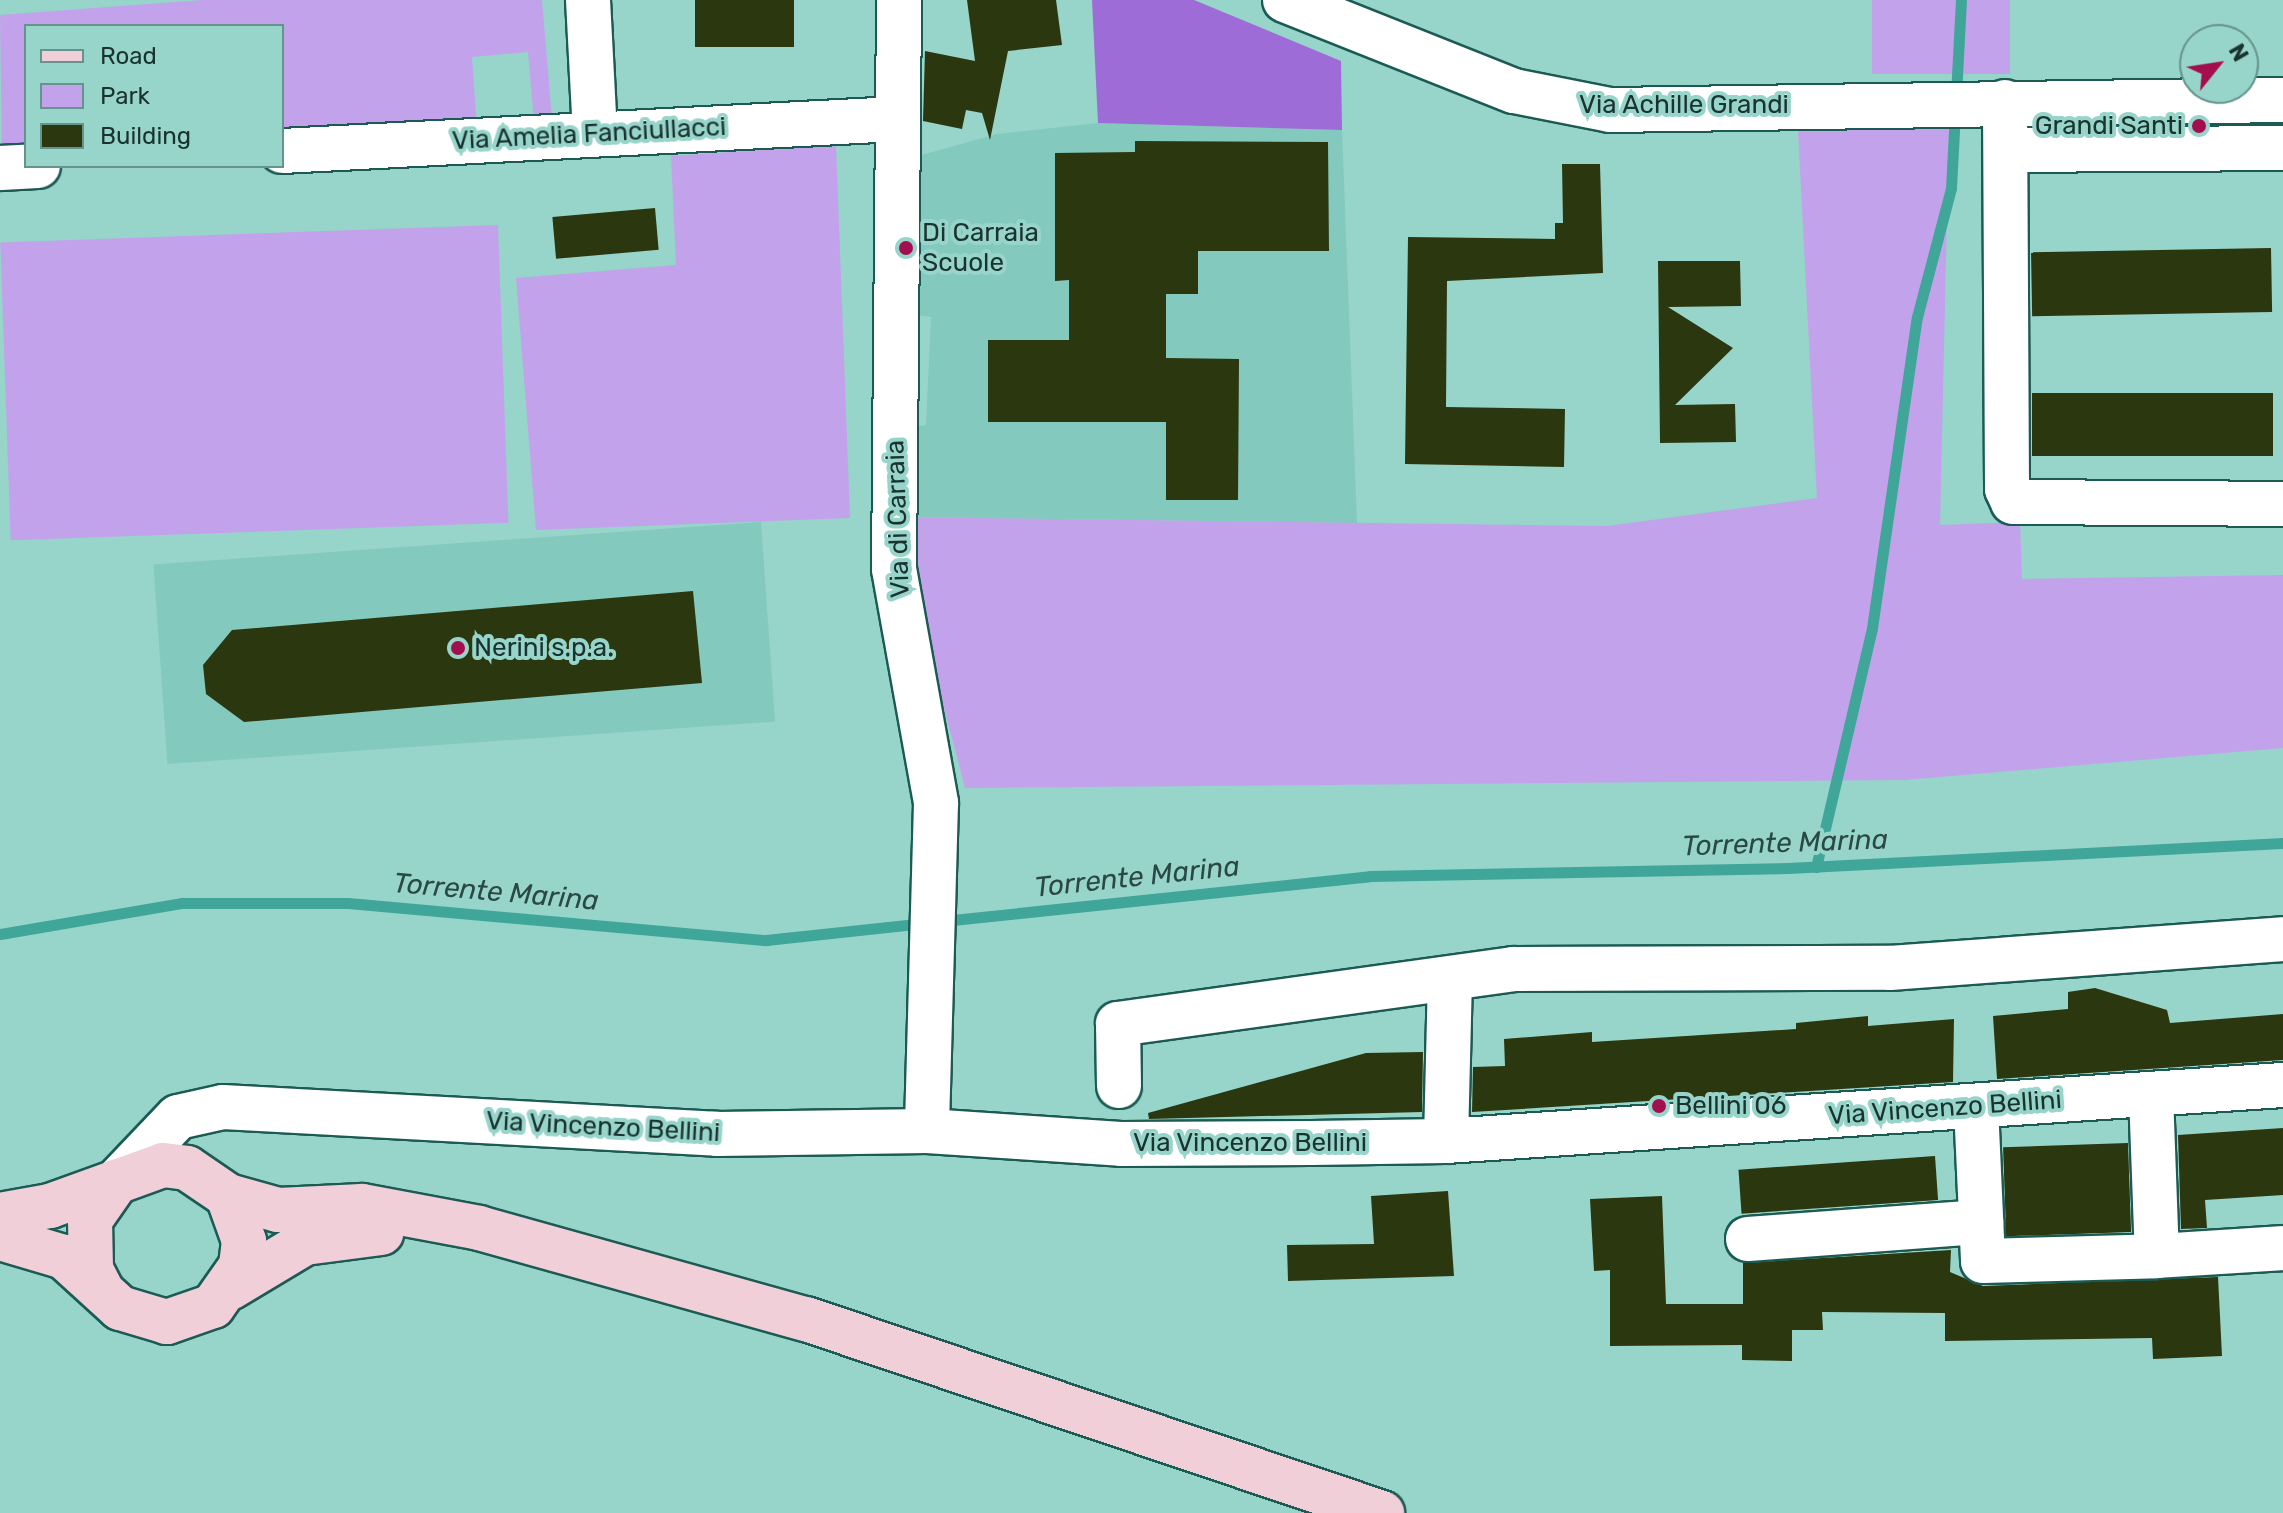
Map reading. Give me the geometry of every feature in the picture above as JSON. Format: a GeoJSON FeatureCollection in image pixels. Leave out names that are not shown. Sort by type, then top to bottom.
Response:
{"type":"FeatureCollection","features":[{"type":"Feature","properties":{"kind":"main road"},"geometry":{"type":"LineString","coordinates":[[0,1215],[163,1165],[278,1210],[362,1206],[479,1228],[806,1319],[1382,1513]]}},
{"type":"Feature","properties":{"kind":"main road","name":"Via Vincenzo Bellini"},"geometry":{"type":"LineString","coordinates":[[102,1291],[91,1269],[88,1233],[100,1198],[117,1181]]}},
{"type":"Feature","properties":{"kind":"main road"},"geometry":{"type":"LineString","coordinates":[[219,1187],[244,1241],[230,1288]]}},
{"type":"Feature","properties":{"kind":"main road"},"geometry":{"type":"LineString","coordinates":[[0,1238],[64,1257],[102,1291],[142,1319],[167,1322],[213,1306],[230,1288],[268,1261],[341,1235],[479,1228]]}},
{"type":"Feature","properties":{"kind":"street"},"geometry":{"type":"LineString","coordinates":[[588,0],[595,132]]}},
{"type":"Feature","properties":{"kind":"street","name":"Via di Carraia"},"geometry":{"type":"LineString","coordinates":[[899,0],[894,569],[936,803],[927,1131]]}},
{"type":"Feature","properties":{"kind":"street","name":"Via Achille Grandi"},"geometry":{"type":"LineString","coordinates":[[1285,0],[1334,10],[1559,104],[1610,110],[2283,100]]}},
{"type":"Feature","properties":{"kind":"street"},"geometry":{"type":"LineString","coordinates":[[1989,102],[2006,150],[2007,489],[2013,502],[2283,504]]}},
{"type":"Feature","properties":{"kind":"street","name":"Via Amelia Fanciullacci"},"geometry":{"type":"LineString","coordinates":[[284,151],[595,132],[896,119]]}},
{"type":"Feature","properties":{"kind":"street"},"geometry":{"type":"LineString","coordinates":[[2006,150],[2283,148]]}},
{"type":"Feature","properties":{"kind":"street"},"geometry":{"type":"LineString","coordinates":[[0,168],[24,167]]}},
{"type":"Feature","properties":{"kind":"street"},"geometry":{"type":"LineString","coordinates":[[1119,1086],[1118,1024],[1513,969],[1890,968],[2283,939]]}},
{"type":"Feature","properties":{"kind":"street"},"geometry":{"type":"LineString","coordinates":[[1446,1141],[1450,980]]}},
{"type":"Feature","properties":{"kind":"street","name":"Via Vincenzo Bellini"},"geometry":{"type":"LineString","coordinates":[[117,1181],[178,1117],[217,1109],[717,1134],[927,1131],[1121,1144],[1446,1141],[2283,1085]]}},
{"type":"Feature","properties":{"kind":"street"},"geometry":{"type":"LineString","coordinates":[[2151,1094],[2157,1256]]}},
{"type":"Feature","properties":{"kind":"street"},"geometry":{"type":"LineString","coordinates":[[1976,1106],[1983,1261],[2157,1256],[2283,1248]]}},
{"type":"Feature","properties":{"kind":"street"},"geometry":{"type":"LineString","coordinates":[[217,1109],[195,1131],[194,1148],[219,1187]]}},
{"type":"Feature","properties":{"kind":"street"},"geometry":{"type":"LineString","coordinates":[[1748,1239],[1981,1222]]}},
{"type":"Feature","properties":{"kind":"shaded area"},"geometry":{"type":"Polygon","coordinates":[[[1092,0],[1194,0],[1341,61],[1342,130],[1098,123],[1092,0]]]}},
{"type":"Feature","properties":{"kind":"shaded area"},"geometry":{"type":"Polygon","coordinates":[[[1098,123],[1342,130],[1357,523],[911,517],[908,427],[926,425],[931,317],[908,314],[911,158],[997,134],[1098,123]]]}},
{"type":"Feature","properties":{"kind":"shaded area"},"geometry":{"type":"Polygon","coordinates":[[[761,522],[775,722],[167,764],[153,564],[761,522]]]}},
{"type":"Feature","properties":{"kind":"green space"},"geometry":{"type":"Polygon","coordinates":[[[202,0],[542,0],[552,120],[534,122],[528,52],[472,57],[477,129],[284,143],[284,24],[24,24],[24,163],[2,164],[0,15],[202,0]]]}},
{"type":"Feature","properties":{"kind":"green space"},"geometry":{"type":"Polygon","coordinates":[[[1872,0],[2010,0],[2010,74],[1872,74],[1872,0]]]}},
{"type":"Feature","properties":{"kind":"green space"},"geometry":{"type":"Polygon","coordinates":[[[1949,124],[1940,525],[2020,522],[2022,579],[2283,575],[2283,748],[1904,780],[965,788],[894,517],[1607,526],[1817,498],[1798,131],[1949,124]]]}},
{"type":"Feature","properties":{"kind":"green space"},"geometry":{"type":"Polygon","coordinates":[[[836,145],[850,518],[536,530],[516,278],[676,265],[671,156],[836,145]]]}},
{"type":"Feature","properties":{"kind":"green space"},"geometry":{"type":"Polygon","coordinates":[[[498,225],[508,523],[11,540],[0,242],[498,225]]]}},
{"type":"Feature","properties":{"kind":"building"},"geometry":{"type":"Polygon","coordinates":[[[695,0],[794,0],[794,47],[695,47],[695,0]]]}},
{"type":"Feature","properties":{"kind":"building"},"geometry":{"type":"Polygon","coordinates":[[[967,0],[1056,0],[1062,45],[1008,51],[990,140],[982,113],[966,110],[962,129],[923,121],[925,51],[975,61],[967,0]]]}},
{"type":"Feature","properties":{"kind":"building"},"geometry":{"type":"Polygon","coordinates":[[[1135,141],[1328,142],[1329,251],[1198,251],[1198,294],[1166,294],[1166,358],[1239,359],[1238,500],[1166,500],[1166,422],[988,422],[988,340],[1069,340],[1069,280],[1055,281],[1055,153],[1135,152],[1135,141]]]}},
{"type":"Feature","properties":{"kind":"building"},"geometry":{"type":"Polygon","coordinates":[[[1562,164],[1600,164],[1603,273],[1447,281],[1446,407],[1565,409],[1564,467],[1405,464],[1408,237],[1555,239],[1555,223],[1563,223],[1562,164]]]}},
{"type":"Feature","properties":{"kind":"building"},"geometry":{"type":"Polygon","coordinates":[[[655,208],[659,250],[556,259],[552,217],[655,208]]]}},
{"type":"Feature","properties":{"kind":"building"},"geometry":{"type":"Polygon","coordinates":[[[2271,248],[2272,312],[2032,316],[2031,252],[2271,248]]]}},
{"type":"Feature","properties":{"kind":"building"},"geometry":{"type":"Polygon","coordinates":[[[1658,261],[1740,261],[1741,306],[1668,307],[1733,348],[1675,405],[1735,404],[1736,442],[1660,443],[1658,261]]]}},
{"type":"Feature","properties":{"kind":"building"},"geometry":{"type":"Polygon","coordinates":[[[2032,393],[2273,393],[2273,456],[2032,456],[2032,393]]]}},
{"type":"Feature","properties":{"kind":"building","name":"Nerini s.p.a."},"geometry":{"type":"Polygon","coordinates":[[[693,591],[702,683],[244,722],[206,694],[203,665],[232,630],[693,591]]]}},
{"type":"Feature","properties":{"kind":"building"},"geometry":{"type":"Polygon","coordinates":[[[2095,988],[2167,1010],[2170,1023],[2283,1014],[2283,1060],[1997,1079],[1993,1016],[2068,1009],[2068,992],[2095,988]]]}},
{"type":"Feature","properties":{"kind":"building"},"geometry":{"type":"Polygon","coordinates":[[[1868,1016],[1868,1026],[1954,1019],[1953,1082],[1472,1112],[1473,1067],[1505,1066],[1504,1039],[1592,1032],[1592,1042],[1796,1029],[1796,1023],[1868,1016]]]}},
{"type":"Feature","properties":{"kind":"building"},"geometry":{"type":"Polygon","coordinates":[[[1423,1052],[1422,1112],[1149,1119],[1148,1113],[1366,1053],[1423,1052]]]}},
{"type":"Feature","properties":{"kind":"building"},"geometry":{"type":"Polygon","coordinates":[[[2283,1128],[2283,1195],[2205,1200],[2207,1228],[2181,1229],[2178,1135],[2283,1128]]]}},
{"type":"Feature","properties":{"kind":"building"},"geometry":{"type":"Polygon","coordinates":[[[2128,1143],[2131,1232],[2006,1236],[2003,1147],[2128,1143]]]}},
{"type":"Feature","properties":{"kind":"building"},"geometry":{"type":"Polygon","coordinates":[[[1935,1156],[1938,1200],[1742,1214],[1738,1170],[1935,1156]]]}},
{"type":"Feature","properties":{"kind":"building"},"geometry":{"type":"Polygon","coordinates":[[[1448,1191],[1454,1276],[1288,1281],[1287,1245],[1374,1244],[1371,1196],[1448,1191]]]}},
{"type":"Feature","properties":{"kind":"building"},"geometry":{"type":"Polygon","coordinates":[[[1662,1196],[1666,1304],[1743,1304],[1743,1263],[1951,1250],[1950,1272],[1983,1286],[2218,1277],[2222,1356],[2153,1359],[2152,1338],[1945,1341],[1945,1313],[1822,1312],[1823,1330],[1792,1330],[1792,1361],[1742,1360],[1742,1345],[1610,1346],[1610,1270],[1594,1271],[1590,1199],[1662,1196]]]}},
{"type":"Feature","properties":{"kind":"waterway"},"geometry":{"type":"LineString","coordinates":[[1956,95],[1961,0]]}},
{"type":"Feature","properties":{"kind":"waterway"},"geometry":{"type":"LineString","coordinates":[[1816,867],[1872,628],[1917,317],[1951,188],[1955,112]]}},
{"type":"Feature","properties":{"kind":"waterway","name":"Torrente Marina"},"geometry":{"type":"LineString","coordinates":[[943,921],[1370,876],[1788,868],[2283,843]]}},
{"type":"Feature","properties":{"kind":"waterway","name":"Torrente Marina"},"geometry":{"type":"LineString","coordinates":[[0,934],[182,903],[348,903],[766,940],[926,923]]}},
{"type":"Feature","properties":{"kind":"place","name":"Grandi Santi"},"geometry":{"type":"Point","coordinates":[2199,126]}},
{"type":"Feature","properties":{"kind":"place","name":"Di Carraia Scuole"},"geometry":{"type":"Point","coordinates":[906,248]}},
{"type":"Feature","properties":{"kind":"place","name":"Nerini s.p.a."},"geometry":{"type":"Point","coordinates":[458,648]}},
{"type":"Feature","properties":{"kind":"place","name":"Bellini 06"},"geometry":{"type":"Point","coordinates":[1659,1106]}}]}
